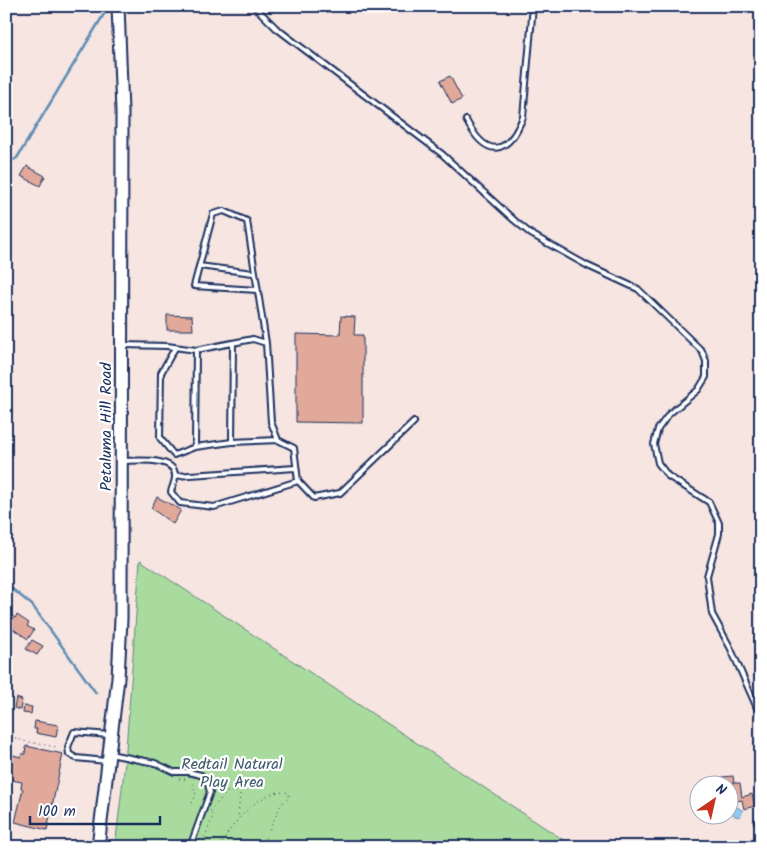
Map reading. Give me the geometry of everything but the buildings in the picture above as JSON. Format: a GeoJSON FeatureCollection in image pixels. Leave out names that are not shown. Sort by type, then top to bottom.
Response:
{"type":"FeatureCollection","features":[{"type":"Feature","properties":{"kind":"main road","name":"Petaluma Hill Road"},"geometry":{"type":"LineString","coordinates":[[98,847],[118,678],[121,619],[122,112],[118,6]]}},
{"type":"Feature","properties":{"kind":"lane"},"geometry":{"type":"LineString","coordinates":[[254,6],[276,28],[442,154],[531,234],[588,266],[638,289],[702,351],[706,361],[706,377],[698,390],[658,429],[654,444],[658,463],[668,476],[709,502],[719,523],[719,534],[707,576],[712,614],[730,648],[761,717]]}},
{"type":"Feature","properties":{"kind":"lane"},"geometry":{"type":"LineString","coordinates":[[466,120],[475,136],[485,146],[495,148],[504,145],[516,134],[523,117],[534,6]]}},
{"type":"Feature","properties":{"kind":"lane"},"geometry":{"type":"LineString","coordinates":[[258,290],[194,286],[213,214],[224,211],[247,221],[253,273],[258,290],[266,343],[271,422],[278,440]]}},
{"type":"Feature","properties":{"kind":"lane"},"geometry":{"type":"LineString","coordinates":[[199,266],[253,273]]}},
{"type":"Feature","properties":{"kind":"lane"},"geometry":{"type":"LineString","coordinates":[[122,345],[196,350],[253,339],[266,343]]}},
{"type":"Feature","properties":{"kind":"lane"},"geometry":{"type":"LineString","coordinates":[[232,442],[233,344]]}},
{"type":"Feature","properties":{"kind":"lane"},"geometry":{"type":"LineString","coordinates":[[174,455],[160,438],[161,373],[175,348]]}},
{"type":"Feature","properties":{"kind":"lane"},"geometry":{"type":"LineString","coordinates":[[195,447],[196,350]]}},
{"type":"Feature","properties":{"kind":"lane"},"geometry":{"type":"LineString","coordinates":[[167,462],[174,455],[195,447],[232,442],[278,440],[294,448],[298,481],[314,498],[340,494],[414,422]]}},
{"type":"Feature","properties":{"kind":"lane"},"geometry":{"type":"LineString","coordinates":[[122,461],[167,462],[174,468],[176,476],[171,492],[180,503],[214,507],[298,481]]}},
{"type":"Feature","properties":{"kind":"lane"},"geometry":{"type":"LineString","coordinates":[[176,476],[296,468]]}},
{"type":"Feature","properties":{"kind":"lane"},"geometry":{"type":"LineString","coordinates":[[111,735],[74,732],[68,747],[69,754],[76,758],[109,758],[155,763],[174,772],[195,773],[207,780],[210,792],[190,847]]}},
{"type":"Feature","properties":{"kind":"path"},"geometry":{"type":"LineString","coordinates":[[6,734],[23,741],[50,747],[68,747]]}},
{"type":"Feature","properties":{"kind":"path"},"geometry":{"type":"LineString","coordinates":[[179,780],[192,779],[196,795],[192,803]]}},
{"type":"Feature","properties":{"kind":"path"},"geometry":{"type":"LineString","coordinates":[[201,847],[212,816],[210,812],[227,792],[234,790],[240,794],[238,820]]}},
{"type":"Feature","properties":{"kind":"path"},"geometry":{"type":"LineString","coordinates":[[220,847],[225,836],[238,820],[260,799],[284,792],[289,793],[289,798],[282,803],[261,847]]}},
{"type":"Feature","properties":{"kind":"green space","name":"Redtail Natural Play Area"},"geometry":{"type":"Polygon","coordinates":[[[140,560],[574,847],[115,847],[125,763],[140,560]]]}},
{"type":"Feature","properties":{"kind":"waterway"},"geometry":{"type":"LineString","coordinates":[[6,164],[17,158],[104,14],[113,6]]}},
{"type":"Feature","properties":{"kind":"waterway"},"geometry":{"type":"LineString","coordinates":[[6,584],[32,605],[96,693]]}}]}
